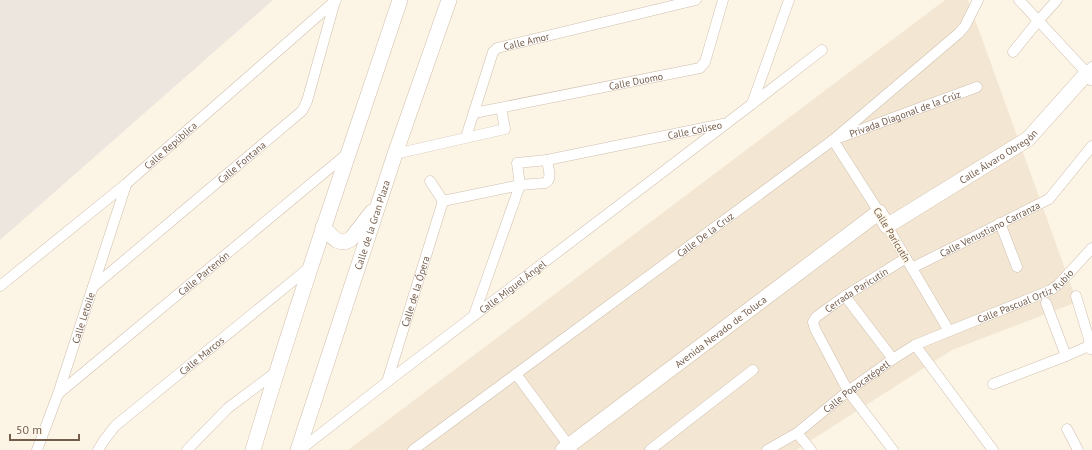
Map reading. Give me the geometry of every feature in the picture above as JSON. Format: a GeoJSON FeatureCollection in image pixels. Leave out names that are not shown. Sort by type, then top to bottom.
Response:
{"type":"FeatureCollection","features":[{"type":"Feature","properties":{"kind":"street","name":"Calle República"},"geometry":{"type":"LineString","coordinates":[[0,286],[126,184],[336,0]]}},
{"type":"Feature","properties":{"kind":"street","name":"Calle Fontana"},"geometry":{"type":"LineString","coordinates":[[93,287],[302,111],[307,101],[336,0]]}},
{"type":"Feature","properties":{"kind":"street"},"geometry":{"type":"LineString","coordinates":[[253,450],[276,372],[323,227],[400,0]]}},
{"type":"Feature","properties":{"kind":"street","name":"Calle de la Gran Plaza"},"geometry":{"type":"LineString","coordinates":[[299,450],[395,154],[449,0]]}},
{"type":"Feature","properties":{"kind":"street","name":"Calle Amor"},"geometry":{"type":"LineString","coordinates":[[466,137],[493,52],[497,48],[696,0]]}},
{"type":"Feature","properties":{"kind":"street","name":"Calle Duomo"},"geometry":{"type":"LineString","coordinates":[[474,113],[700,68],[705,62],[723,0]]}},
{"type":"Feature","properties":{"kind":"street"},"geometry":{"type":"LineString","coordinates":[[752,104],[789,0]]}},
{"type":"Feature","properties":{"kind":"street","name":"Calle De la Cruz"},"geometry":{"type":"LineString","coordinates":[[413,450],[833,140],[959,33],[965,26],[978,0]]}},
{"type":"Feature","properties":{"kind":"street"},"geometry":{"type":"LineString","coordinates":[[1019,0],[1090,73]]}},
{"type":"Feature","properties":{"kind":"street"},"geometry":{"type":"LineString","coordinates":[[1013,52],[1038,20],[1057,0]]}},
{"type":"Feature","properties":{"kind":"street","name":"Calle Coliseo"},"geometry":{"type":"LineString","coordinates":[[520,185],[517,163],[547,160],[726,123],[822,50]]}},
{"type":"Feature","properties":{"kind":"street","name":"Calle Álvaro Obregón"},"geometry":{"type":"LineString","coordinates":[[887,226],[1028,139],[1090,73]]}},
{"type":"Feature","properties":{"kind":"street","name":"Privada Diagonal de la Crúz"},"geometry":{"type":"LineString","coordinates":[[833,140],[977,87]]}},
{"type":"Feature","properties":{"kind":"street"},"geometry":{"type":"LineString","coordinates":[[395,154],[505,129],[502,108]]}},
{"type":"Feature","properties":{"kind":"street","name":"Calle Miguel Ángel"},"geometry":{"type":"LineString","coordinates":[[299,450],[726,123]]}},
{"type":"Feature","properties":{"kind":"street","name":"Calle Paricutín"},"geometry":{"type":"LineString","coordinates":[[833,140],[879,212],[949,331]]}},
{"type":"Feature","properties":{"kind":"street","name":"Calle Venustiano Carranza"},"geometry":{"type":"LineString","coordinates":[[912,268],[1049,199],[1092,146]]}},
{"type":"Feature","properties":{"kind":"street","name":"Calle Partenón"},"geometry":{"type":"LineString","coordinates":[[58,394],[349,152]]}},
{"type":"Feature","properties":{"kind":"street"},"geometry":{"type":"LineString","coordinates":[[430,181],[443,201],[520,185],[548,182],[547,160]]}},
{"type":"Feature","properties":{"kind":"street","name":"Calle Letoile"},"geometry":{"type":"LineString","coordinates":[[36,450],[58,394],[126,184]]}},
{"type":"Feature","properties":{"kind":"street"},"geometry":{"type":"LineString","coordinates":[[474,315],[520,185]]}},
{"type":"Feature","properties":{"kind":"street"},"geometry":{"type":"LineString","coordinates":[[323,227],[340,243],[348,242],[352,239],[380,200]]}},
{"type":"Feature","properties":{"kind":"street","name":"Calle de la Ópera"},"geometry":{"type":"LineString","coordinates":[[387,382],[443,201]]}},
{"type":"Feature","properties":{"kind":"street","name":"Avenida Nevado de Toluca"},"geometry":{"type":"LineString","coordinates":[[568,448],[879,212]]}},
{"type":"Feature","properties":{"kind":"street"},"geometry":{"type":"LineString","coordinates":[[1000,224],[1017,267]]}},
{"type":"Feature","properties":{"kind":"street","name":"Calle Pascual Ortíz Rubio"},"geometry":{"type":"LineString","coordinates":[[949,331],[1051,290],[1060,284],[1092,249]]}},
{"type":"Feature","properties":{"kind":"street","name":"Cerrada Paricutín"},"geometry":{"type":"LineString","coordinates":[[848,391],[815,329],[813,322],[816,317],[845,296],[906,258]]}},
{"type":"Feature","properties":{"kind":"street","name":"Calle Marcos"},"geometry":{"type":"LineString","coordinates":[[98,450],[104,438],[115,426],[310,267]]}},
{"type":"Feature","properties":{"kind":"street"},"geometry":{"type":"LineString","coordinates":[[845,296],[893,359]]}},
{"type":"Feature","properties":{"kind":"street"},"geometry":{"type":"LineString","coordinates":[[993,384],[1092,346],[1076,296]]}},
{"type":"Feature","properties":{"kind":"street"},"geometry":{"type":"LineString","coordinates":[[1046,303],[1066,356]]}},
{"type":"Feature","properties":{"kind":"street","name":"Calle Popocatépetl"},"geometry":{"type":"LineString","coordinates":[[768,450],[797,433],[848,391],[893,359],[915,345],[949,331]]}},
{"type":"Feature","properties":{"kind":"street"},"geometry":{"type":"LineString","coordinates":[[915,345],[993,450]]}},
{"type":"Feature","properties":{"kind":"street"},"geometry":{"type":"LineString","coordinates":[[650,450],[753,370]]}},
{"type":"Feature","properties":{"kind":"street"},"geometry":{"type":"LineString","coordinates":[[187,450],[228,408],[276,372]]}},
{"type":"Feature","properties":{"kind":"street"},"geometry":{"type":"LineString","coordinates":[[516,374],[568,448]]}},
{"type":"Feature","properties":{"kind":"street"},"geometry":{"type":"LineString","coordinates":[[848,391],[893,450]]}},
{"type":"Feature","properties":{"kind":"street"},"geometry":{"type":"LineString","coordinates":[[1067,429],[1078,450]]}},
{"type":"Feature","properties":{"kind":"street"},"geometry":{"type":"LineString","coordinates":[[797,433],[811,450]]}},
{"type":"Feature","properties":{"kind":"shaded area"},"geometry":{"type":"Polygon","coordinates":[[[0,0],[273,0],[0,240],[0,0]]]}},
{"type":"Feature","properties":{"kind":"shaded area"},"geometry":{"type":"Polygon","coordinates":[[[945,0],[968,0],[1077,302],[952,350],[796,450],[348,450],[945,0]]]}}]}
